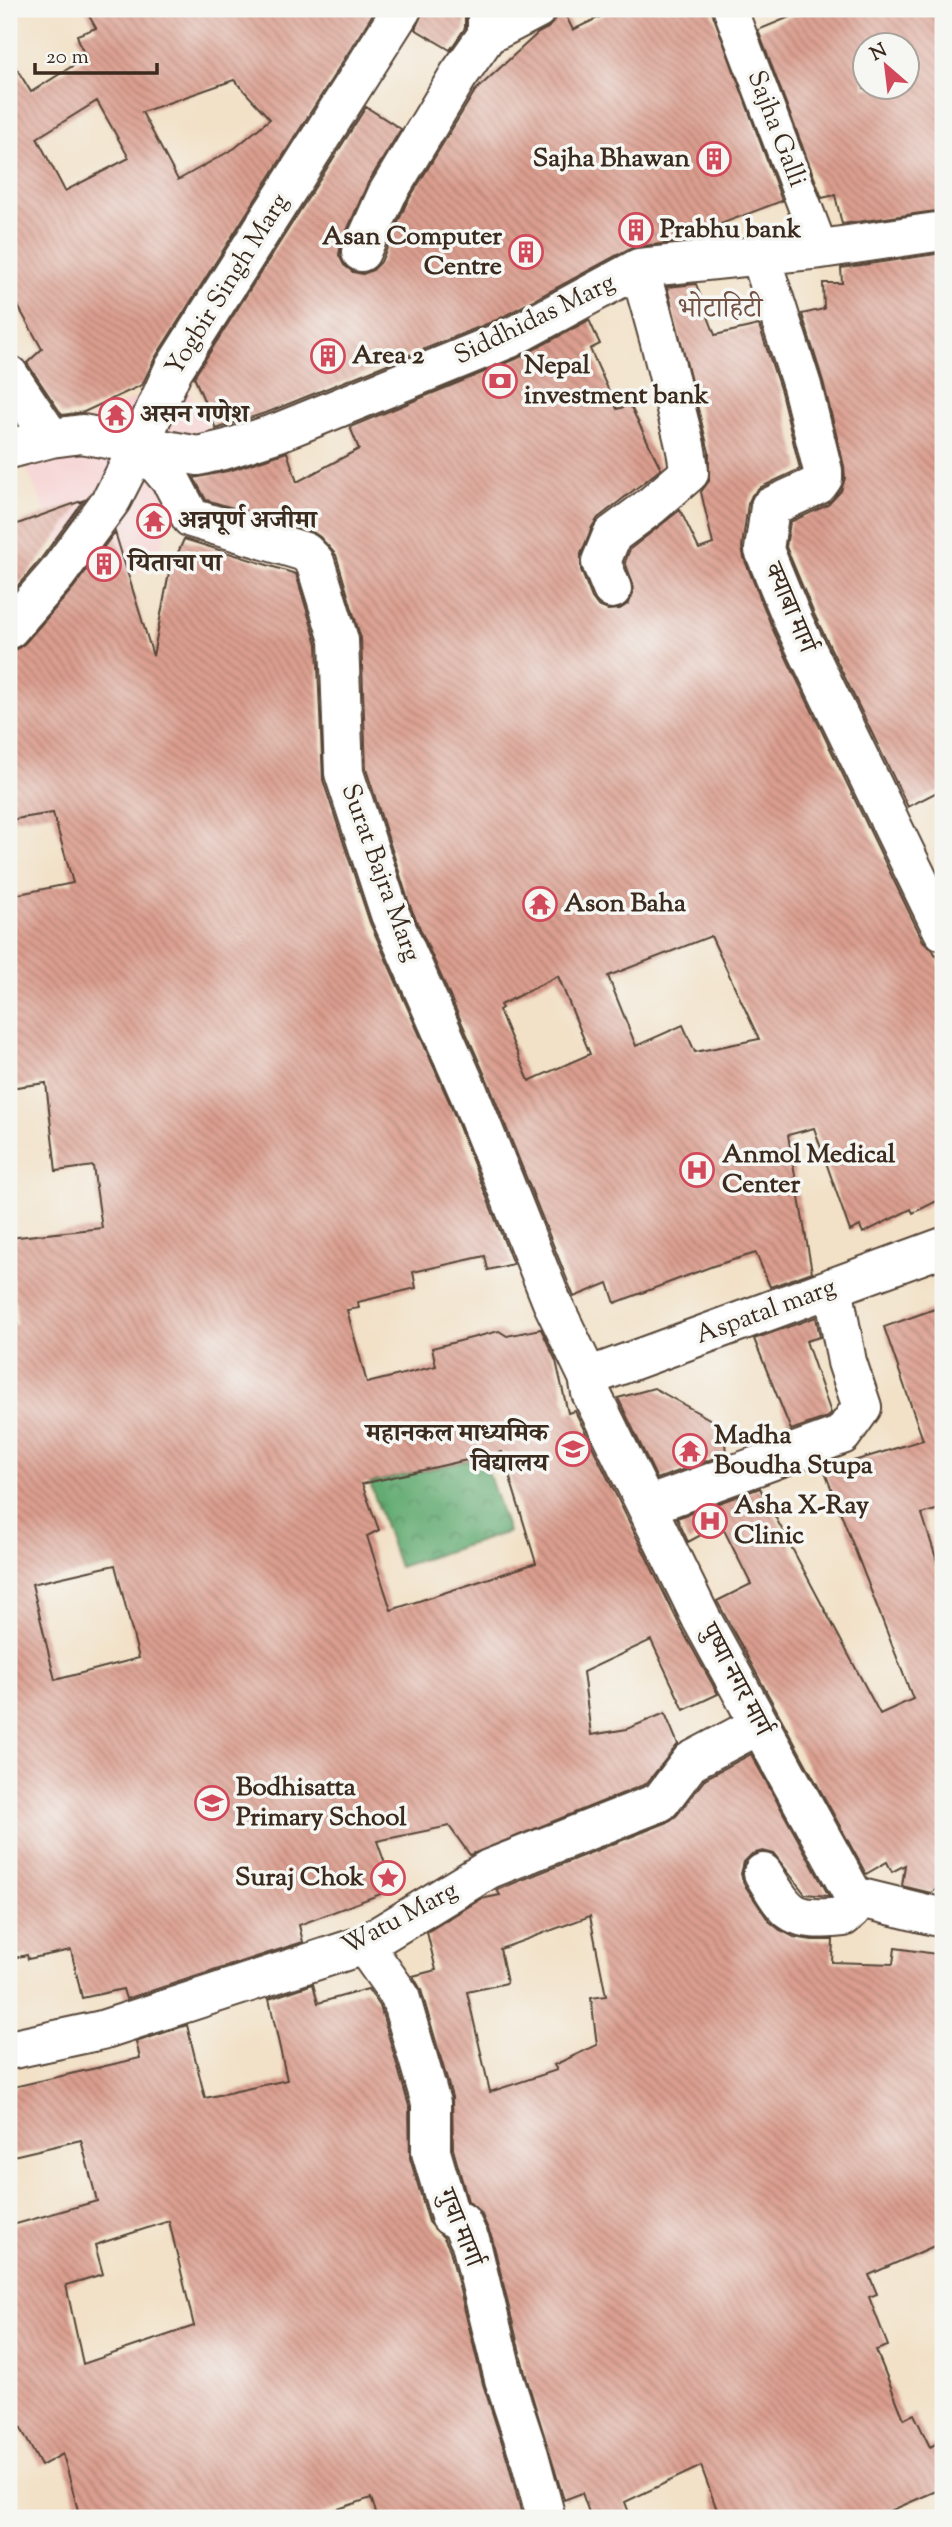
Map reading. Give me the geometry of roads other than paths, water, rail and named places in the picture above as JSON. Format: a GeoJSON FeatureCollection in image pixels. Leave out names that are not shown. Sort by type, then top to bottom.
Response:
{"type":"FeatureCollection","features":[{"type":"Feature","properties":{"kind":"street","name":"Yogbir Singh Marg"},"geometry":{"type":"LineString","coordinates":[[9,629],[57,574],[112,499],[173,370],[402,9]]}},
{"type":"Feature","properties":{"kind":"street"},"geometry":{"type":"LineString","coordinates":[[360,253],[387,194],[487,22],[537,9]]}},
{"type":"Feature","properties":{"kind":"street","name":"Sajha Galli"},"geometry":{"type":"LineString","coordinates":[[730,9],[821,248]]}},
{"type":"Feature","properties":{"kind":"street","name":"Siddhidas Marg"},"geometry":{"type":"LineString","coordinates":[[9,449],[51,438],[82,434],[198,456],[279,432],[509,339],[639,268],[821,248],[943,231]]}},
{"type":"Feature","properties":{"kind":"street","name":"क्याबा मार्ग"},"geometry":{"type":"LineString","coordinates":[[760,255],[802,386],[822,471],[818,485],[770,507],[764,550],[794,624],[943,931]]}},
{"type":"Feature","properties":{"kind":"street"},"geometry":{"type":"LineString","coordinates":[[612,589],[601,562],[612,535],[690,472],[688,449],[676,409],[673,388],[639,268]]}},
{"type":"Feature","properties":{"kind":"street"},"geometry":{"type":"LineString","coordinates":[[9,375],[51,438]]}},
{"type":"Feature","properties":{"kind":"street","name":"Surat Bajra Marg"},"geometry":{"type":"LineString","coordinates":[[140,444],[172,482],[191,518],[305,552],[318,569],[339,640],[344,773],[390,914],[468,1091],[552,1302],[588,1377]]}},
{"type":"Feature","properties":{"kind":"street","name":"Aspatal marg"},"geometry":{"type":"LineString","coordinates":[[588,1377],[943,1247]]}},
{"type":"Feature","properties":{"kind":"street"},"geometry":{"type":"LineString","coordinates":[[647,1506],[842,1435],[862,1407],[847,1362],[833,1287]]}},
{"type":"Feature","properties":{"kind":"street","name":"पुष्पा नगर मार्ग"},"geometry":{"type":"LineString","coordinates":[[588,1377],[591,1393],[701,1618],[852,1893]]}},
{"type":"Feature","properties":{"kind":"street","name":"Watu Marg"},"geometry":{"type":"LineString","coordinates":[[9,2050],[102,2029],[363,1945],[489,1869],[660,1802],[691,1761],[759,1725]]}},
{"type":"Feature","properties":{"kind":"street"},"geometry":{"type":"LineString","coordinates":[[763,1873],[790,1912],[803,1919],[843,1917],[852,1909],[852,1893],[861,1898],[943,1918]]}},
{"type":"Feature","properties":{"kind":"street","name":"गुचा मार्गा"},"geometry":{"type":"LineString","coordinates":[[363,1945],[400,1996],[431,2103],[431,2152],[450,2216],[461,2222],[471,2244],[504,2379],[547,2518]]}},
{"type":"Feature","properties":{"kind":"place","name":"Sajha Bhawan"},"geometry":{"type":"Point","coordinates":[714,159]}},
{"type":"Feature","properties":{"kind":"place","name":"Prabhu bank"},"geometry":{"type":"Point","coordinates":[636,230]}},
{"type":"Feature","properties":{"kind":"place","name":"Asan Computer Centre"},"geometry":{"type":"Point","coordinates":[526,252]}},
{"type":"Feature","properties":{"kind":"place","name":"Area 2"},"geometry":{"type":"Point","coordinates":[328,356]}},
{"type":"Feature","properties":{"kind":"place","name":"Nepal investment bank"},"geometry":{"type":"Point","coordinates":[500,381]}},
{"type":"Feature","properties":{"kind":"place","name":"असन गणेश"},"geometry":{"type":"Point","coordinates":[116,415]}},
{"type":"Feature","properties":{"kind":"place","name":"अन्नपूर्ण अजीमा"},"geometry":{"type":"Point","coordinates":[154,521]}},
{"type":"Feature","properties":{"kind":"place","name":"यिताचा पा"},"geometry":{"type":"Point","coordinates":[104,564]}},
{"type":"Feature","properties":{"kind":"place","name":"Ason Baha"},"geometry":{"type":"Point","coordinates":[540,904]}},
{"type":"Feature","properties":{"kind":"place","name":"Anmol Medical Center"},"geometry":{"type":"Point","coordinates":[697,1170]}},
{"type":"Feature","properties":{"kind":"place","name":"महानकल माध्यमिक विद्यालय"},"geometry":{"type":"Point","coordinates":[573,1449]}},
{"type":"Feature","properties":{"kind":"place","name":"Madha Boudha Stupa"},"geometry":{"type":"Point","coordinates":[690,1451]}},
{"type":"Feature","properties":{"kind":"place","name":"Asha X-Ray Clinic"},"geometry":{"type":"Point","coordinates":[710,1521]}},
{"type":"Feature","properties":{"kind":"place","name":"Bodhisatta Primary School"},"geometry":{"type":"Point","coordinates":[212,1803]}},
{"type":"Feature","properties":{"kind":"place","name":"Suraj Chok"},"geometry":{"type":"Point","coordinates":[388,1878]}},
{"type":"Feature","properties":{"kind":"district","name":"भोटाहिटी"},"geometry":{"type":"Point","coordinates":[720,310]}}]}
